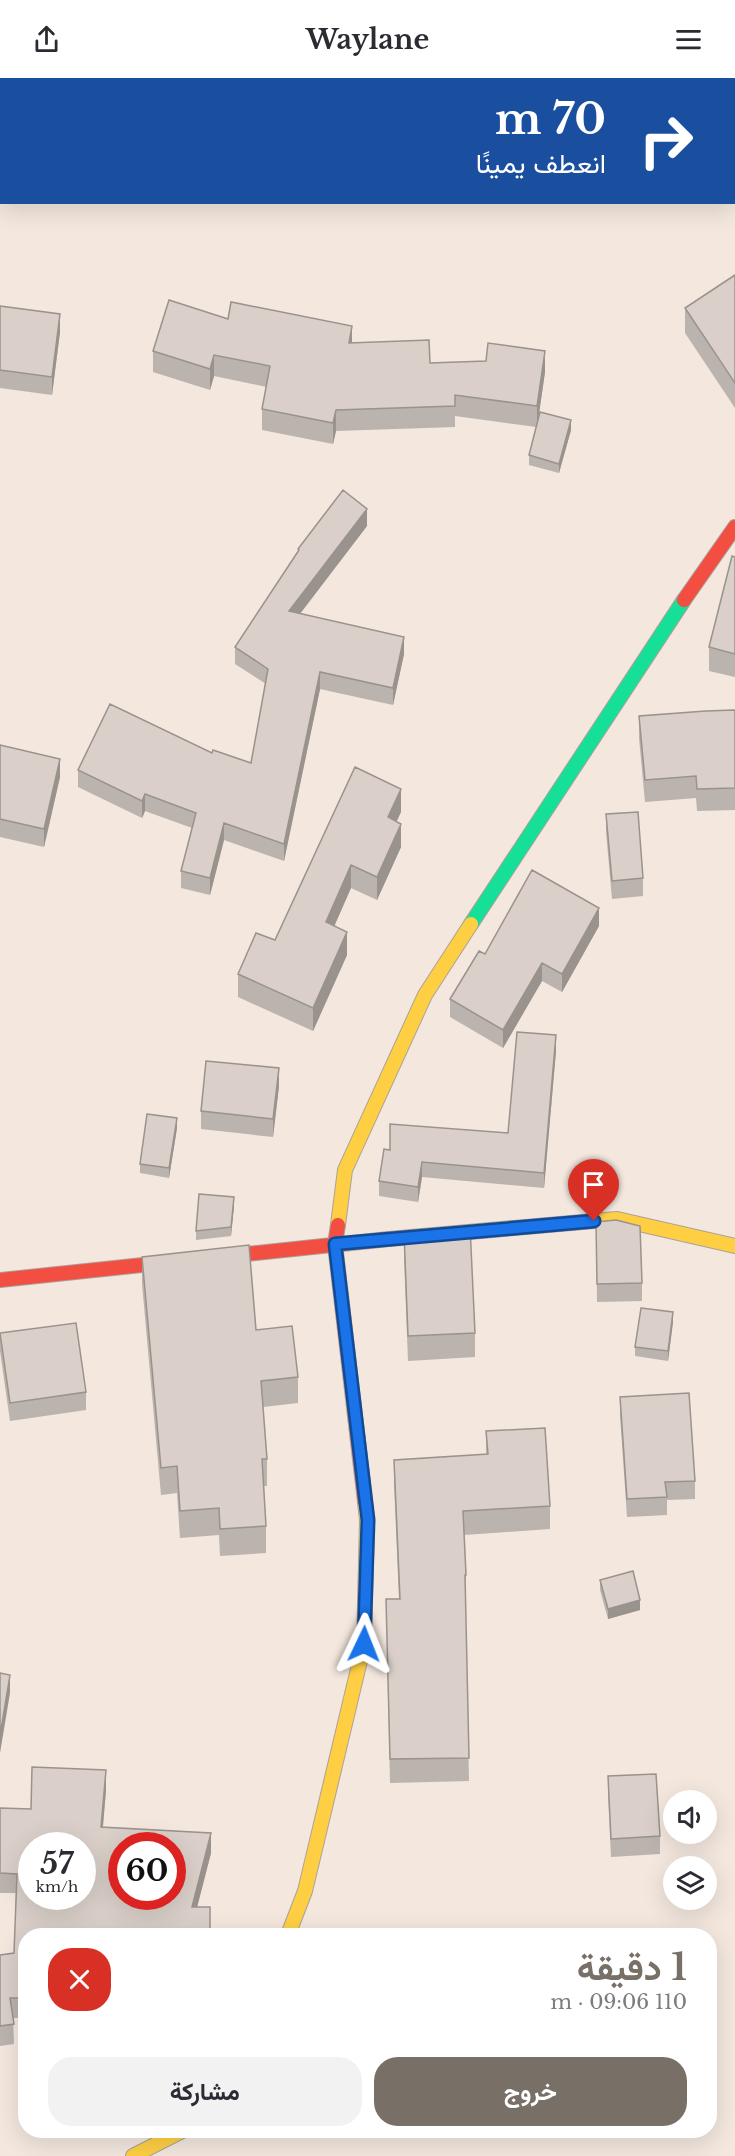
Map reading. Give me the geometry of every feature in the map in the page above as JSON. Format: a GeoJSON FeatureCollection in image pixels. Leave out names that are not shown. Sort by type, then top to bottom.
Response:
{"type":"FeatureCollection","features":[{"type":"Feature","properties":{"kind":"main road"},"geometry":{"type":"LineString","coordinates":[[291,1928],[305,1891],[364,1644],[368,1520],[335,1244],[345,1170],[425,995],[669,621],[735,527]]}},
{"type":"Feature","properties":{"kind":"main road"},"geometry":{"type":"LineString","coordinates":[[0,1280],[335,1244],[617,1219],[735,1246]]}},
{"type":"Feature","properties":{"kind":"main road"},"geometry":{"type":"LineString","coordinates":[[133,2156],[168,2138]]}},
{"type":"Feature","properties":{"kind":"building"},"geometry":{"type":"Polygon","coordinates":[[[735,275],[735,383],[685,308],[735,275]]]}},
{"type":"Feature","properties":{"kind":"building"},"geometry":{"type":"Polygon","coordinates":[[[169,300],[228,319],[231,302],[352,326],[349,343],[429,340],[430,363],[486,361],[488,343],[545,351],[537,406],[455,395],[455,406],[336,410],[333,423],[262,409],[270,366],[214,355],[210,369],[153,351],[169,300]]]}},
{"type":"Feature","properties":{"kind":"building"},"geometry":{"type":"Polygon","coordinates":[[[0,306],[60,314],[52,377],[0,370],[0,306]]]}},
{"type":"Feature","properties":{"kind":"building"},"geometry":{"type":"Polygon","coordinates":[[[540,412],[571,420],[559,464],[529,455],[540,412]]]}},
{"type":"Feature","properties":{"kind":"building"},"geometry":{"type":"Polygon","coordinates":[[[343,490],[367,509],[289,611],[404,637],[393,688],[320,672],[284,844],[224,823],[210,878],[181,871],[196,813],[145,794],[142,801],[78,770],[110,704],[212,753],[213,750],[251,763],[268,669],[235,647],[298,549],[343,490]]]}},
{"type":"Feature","properties":{"kind":"building"},"geometry":{"type":"Polygon","coordinates":[[[732,556],[735,557],[735,654],[709,647],[732,556]]]}},
{"type":"Feature","properties":{"kind":"building"},"geometry":{"type":"Polygon","coordinates":[[[735,710],[735,788],[697,789],[696,776],[645,780],[639,716],[735,710]]]}},
{"type":"Feature","properties":{"kind":"building"},"geometry":{"type":"Polygon","coordinates":[[[0,745],[60,759],[44,829],[0,819],[0,745]]]}},
{"type":"Feature","properties":{"kind":"building"},"geometry":{"type":"Polygon","coordinates":[[[355,767],[401,789],[388,817],[401,824],[377,877],[351,865],[326,922],[347,932],[313,1008],[238,974],[256,933],[275,940],[355,767]]]}},
{"type":"Feature","properties":{"kind":"building"},"geometry":{"type":"Polygon","coordinates":[[[638,812],[643,878],[612,881],[606,814],[638,812]]]}},
{"type":"Feature","properties":{"kind":"building"},"geometry":{"type":"Polygon","coordinates":[[[532,870],[599,908],[562,974],[542,963],[503,1030],[450,999],[479,951],[485,954],[532,870]]]}},
{"type":"Feature","properties":{"kind":"building"},"geometry":{"type":"Polygon","coordinates":[[[517,1032],[556,1035],[544,1173],[422,1162],[418,1187],[379,1181],[384,1149],[390,1150],[390,1124],[508,1133],[517,1032]]]}},
{"type":"Feature","properties":{"kind":"building"},"geometry":{"type":"Polygon","coordinates":[[[206,1061],[279,1068],[273,1119],[201,1111],[206,1061]]]}},
{"type":"Feature","properties":{"kind":"building"},"geometry":{"type":"Polygon","coordinates":[[[147,1114],[177,1118],[169,1168],[140,1164],[147,1114]]]}},
{"type":"Feature","properties":{"kind":"building"},"geometry":{"type":"Polygon","coordinates":[[[199,1194],[234,1197],[231,1227],[196,1231],[199,1194]]]}},
{"type":"Feature","properties":{"kind":"building"},"geometry":{"type":"Polygon","coordinates":[[[616,1220],[640,1226],[642,1283],[597,1284],[596,1222],[616,1220]]]}},
{"type":"Feature","properties":{"kind":"building"},"geometry":{"type":"Polygon","coordinates":[[[470,1226],[475,1333],[408,1336],[404,1232],[470,1226]]]}},
{"type":"Feature","properties":{"kind":"building"},"geometry":{"type":"Polygon","coordinates":[[[249,1245],[256,1330],[292,1326],[298,1377],[261,1381],[267,1459],[262,1459],[266,1526],[220,1529],[219,1508],[180,1511],[177,1466],[161,1468],[142,1257],[249,1245]]]}},
{"type":"Feature","properties":{"kind":"building"},"geometry":{"type":"Polygon","coordinates":[[[641,1308],[673,1312],[668,1351],[635,1347],[641,1308]]]}},
{"type":"Feature","properties":{"kind":"building"},"geometry":{"type":"Polygon","coordinates":[[[76,1323],[86,1392],[10,1403],[0,1333],[76,1323]]]}},
{"type":"Feature","properties":{"kind":"building"},"geometry":{"type":"Polygon","coordinates":[[[689,1393],[695,1481],[665,1482],[667,1497],[627,1499],[620,1397],[689,1393]]]}},
{"type":"Feature","properties":{"kind":"building"},"geometry":{"type":"Polygon","coordinates":[[[545,1428],[550,1506],[463,1511],[469,1758],[390,1759],[386,1599],[400,1599],[394,1460],[488,1454],[486,1431],[545,1428]]]}},
{"type":"Feature","properties":{"kind":"building"},"geometry":{"type":"Polygon","coordinates":[[[633,1571],[640,1600],[608,1609],[600,1580],[633,1571]]]}},
{"type":"Feature","properties":{"kind":"building"},"geometry":{"type":"Polygon","coordinates":[[[0,1673],[10,1675],[0,1735],[0,1673]]]}},
{"type":"Feature","properties":{"kind":"building"},"geometry":{"type":"Polygon","coordinates":[[[32,1767],[106,1770],[101,1827],[211,1833],[192,1907],[210,1907],[210,1928],[18,1928],[18,1998],[10,1998],[14,2024],[0,2026],[0,1955],[14,1953],[17,1874],[0,1873],[0,1808],[31,1809],[32,1767]]]}},
{"type":"Feature","properties":{"kind":"building"},"geometry":{"type":"Polygon","coordinates":[[[656,1774],[660,1836],[611,1839],[608,1776],[656,1774]]]}},
{"type":"Feature","properties":{"kind":"traffic: fast"},"geometry":{"type":"LineString","coordinates":[[471,924],[684,600]]}},
{"type":"Feature","properties":{"kind":"traffic: slow"},"geometry":{"type":"LineString","coordinates":[[338,1225],[345,1170],[425,995],[471,924]]}},
{"type":"Feature","properties":{"kind":"traffic: slow"},"geometry":{"type":"LineString","coordinates":[[389,1239],[617,1219],[735,1246]]}},
{"type":"Feature","properties":{"kind":"traffic: slow"},"geometry":{"type":"LineString","coordinates":[[291,1928],[305,1891],[364,1644],[367,1520],[365,1502]]}},
{"type":"Feature","properties":{"kind":"traffic: slow"},"geometry":{"type":"LineString","coordinates":[[133,2156],[168,2138]]}},
{"type":"Feature","properties":{"kind":"traffic: jam"},"geometry":{"type":"LineString","coordinates":[[684,600],[735,527]]}},
{"type":"Feature","properties":{"kind":"traffic: jam"},"geometry":{"type":"LineString","coordinates":[[338,1225],[335,1244],[365,1502]]}},
{"type":"Feature","properties":{"kind":"traffic: jam"},"geometry":{"type":"LineString","coordinates":[[0,1280],[389,1239]]}},
{"type":"Feature","properties":{"kind":"route"},"geometry":{"type":"LineString","coordinates":[[364,1644],[368,1520],[335,1244],[594,1221]]}}]}
